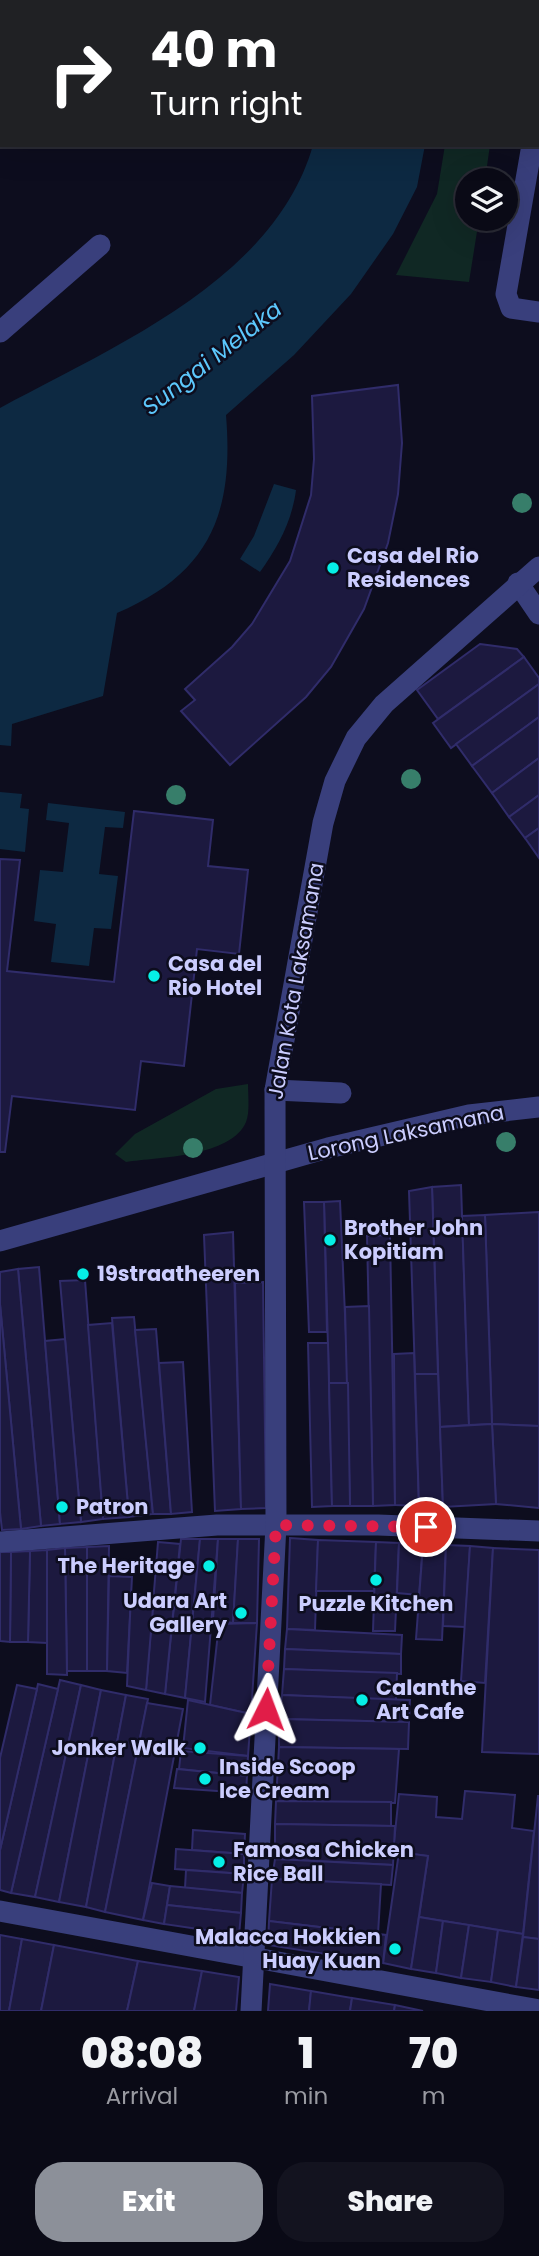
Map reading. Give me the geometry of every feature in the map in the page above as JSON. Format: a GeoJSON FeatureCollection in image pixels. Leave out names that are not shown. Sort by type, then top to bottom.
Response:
{"type":"FeatureCollection","features":[{"type":"Feature","properties":{"kind":"street"},"geometry":{"type":"LineString","coordinates":[[532,147],[506,294],[511,308],[539,312]]}},
{"type":"Feature","properties":{"kind":"street"},"geometry":{"type":"LineString","coordinates":[[0,332],[100,245]]}},
{"type":"Feature","properties":{"kind":"street","name":"Jalan Kota Laksamana"},"geometry":{"type":"LineString","coordinates":[[251,2011],[276,1525],[275,1090],[323,823],[340,770],[356,738],[384,704],[539,567]]}},
{"type":"Feature","properties":{"kind":"street"},"geometry":{"type":"LineString","coordinates":[[518,583],[539,614]]}},
{"type":"Feature","properties":{"kind":"street"},"geometry":{"type":"LineString","coordinates":[[275,1090],[341,1093]]}},
{"type":"Feature","properties":{"kind":"street","name":"Lorong Laksamana"},"geometry":{"type":"LineString","coordinates":[[0,1241],[275,1164],[470,1115],[539,1107]]}},
{"type":"Feature","properties":{"kind":"street"},"geometry":{"type":"LineString","coordinates":[[0,1542],[184,1527],[276,1525],[539,1531]]}},
{"type":"Feature","properties":{"kind":"street"},"geometry":{"type":"LineString","coordinates":[[0,1911],[539,2010]]}},
{"type":"Feature","properties":{"kind":"green space"},"geometry":{"type":"Polygon","coordinates":[[[445,147],[490,147],[487,168],[455,168],[455,231],[477,231],[469,282],[396,275],[437,194],[445,147]]]}},
{"type":"Feature","properties":{"kind":"green space"},"geometry":{"type":"Polygon","coordinates":[[[248,1084],[246,1122],[238,1134],[226,1142],[193,1153],[126,1162],[115,1154],[135,1134],[216,1089],[248,1084]]]}},
{"type":"Feature","properties":{"kind":"water","name":"Sungai Melaka"},"geometry":{"type":"Polygon","coordinates":[[[312,147],[425,147],[417,187],[393,234],[351,294],[294,355],[226,415],[226,481],[220,510],[210,535],[195,558],[175,579],[149,597],[117,613],[103,696],[12,724],[11,746],[0,745],[0,408],[138,334],[184,304],[227,271],[264,234],[293,193],[312,147]]]}},
{"type":"Feature","properties":{"kind":"water"},"geometry":{"type":"Polygon","coordinates":[[[274,484],[296,490],[283,533],[260,572],[240,559],[254,536],[274,484]]]}},
{"type":"Feature","properties":{"kind":"water"},"geometry":{"type":"Polygon","coordinates":[[[0,792],[22,794],[20,808],[29,809],[25,852],[0,849],[0,792]]]}},
{"type":"Feature","properties":{"kind":"water"},"geometry":{"type":"Polygon","coordinates":[[[48,803],[125,812],[123,828],[105,827],[99,874],[118,876],[111,929],[94,928],[89,966],[51,962],[56,924],[34,921],[40,870],[63,872],[69,823],[46,820],[48,803]]]}},
{"type":"Feature","properties":{"kind":"building","name":"Casa del Rio Residences"},"geometry":{"type":"Polygon","coordinates":[[[398,385],[402,443],[398,494],[388,543],[364,609],[331,667],[306,697],[230,765],[181,711],[195,700],[185,689],[232,647],[252,624],[290,561],[311,495],[314,459],[312,396],[398,385]]]}},
{"type":"Feature","properties":{"kind":"building"},"geometry":{"type":"Polygon","coordinates":[[[480,644],[517,649],[524,657],[438,719],[417,690],[480,644]]]}},
{"type":"Feature","properties":{"kind":"building"},"geometry":{"type":"Polygon","coordinates":[[[524,657],[539,678],[539,684],[451,748],[433,723],[524,657]]]}},
{"type":"Feature","properties":{"kind":"building"},"geometry":{"type":"Polygon","coordinates":[[[539,684],[539,717],[472,766],[456,744],[539,684]]]}},
{"type":"Feature","properties":{"kind":"building"},"geometry":{"type":"Polygon","coordinates":[[[539,717],[539,758],[492,793],[472,766],[539,717]]]}},
{"type":"Feature","properties":{"kind":"building"},"geometry":{"type":"Polygon","coordinates":[[[539,758],[539,795],[509,817],[492,793],[539,758]]]}},
{"type":"Feature","properties":{"kind":"building"},"geometry":{"type":"Polygon","coordinates":[[[539,795],[539,828],[525,838],[509,817],[539,795]]]}},
{"type":"Feature","properties":{"kind":"building","name":"Casa del Rio Hotel"},"geometry":{"type":"Polygon","coordinates":[[[134,811],[213,820],[208,866],[248,870],[239,954],[197,949],[184,1066],[141,1061],[135,1110],[12,1096],[5,1152],[0,1152],[0,859],[20,860],[7,971],[114,982],[134,811]]]}},
{"type":"Feature","properties":{"kind":"building"},"geometry":{"type":"Polygon","coordinates":[[[539,828],[539,858],[525,838],[539,828]]]}},
{"type":"Feature","properties":{"kind":"building"},"geometry":{"type":"Polygon","coordinates":[[[461,1185],[469,1425],[440,1427],[432,1187],[461,1185]]]}},
{"type":"Feature","properties":{"kind":"building"},"geometry":{"type":"Polygon","coordinates":[[[432,1187],[438,1374],[415,1374],[409,1191],[432,1187]]]}},
{"type":"Feature","properties":{"kind":"building"},"geometry":{"type":"Polygon","coordinates":[[[340,1201],[348,1383],[329,1383],[324,1202],[340,1201]]]}},
{"type":"Feature","properties":{"kind":"building"},"geometry":{"type":"Polygon","coordinates":[[[304,1202],[324,1202],[327,1332],[309,1332],[304,1202]]]}},
{"type":"Feature","properties":{"kind":"building"},"geometry":{"type":"Polygon","coordinates":[[[539,1212],[539,1426],[492,1424],[485,1215],[539,1212]]]}},
{"type":"Feature","properties":{"kind":"building"},"geometry":{"type":"Polygon","coordinates":[[[485,1215],[492,1424],[469,1425],[462,1216],[485,1215]]]}},
{"type":"Feature","properties":{"kind":"building"},"geometry":{"type":"Polygon","coordinates":[[[233,1232],[241,1509],[215,1511],[204,1235],[233,1232]]]}},
{"type":"Feature","properties":{"kind":"building"},"geometry":{"type":"Polygon","coordinates":[[[390,1235],[395,1505],[373,1506],[367,1236],[390,1235]]]}},
{"type":"Feature","properties":{"kind":"building"},"geometry":{"type":"Polygon","coordinates":[[[39,1267],[60,1524],[41,1526],[18,1269],[39,1267]]]}},
{"type":"Feature","properties":{"kind":"building"},"geometry":{"type":"Polygon","coordinates":[[[18,1269],[41,1526],[21,1529],[0,1304],[0,1272],[18,1269]]]}},
{"type":"Feature","properties":{"kind":"building"},"geometry":{"type":"Polygon","coordinates":[[[85,1280],[103,1519],[81,1522],[60,1281],[85,1280]]]}},
{"type":"Feature","properties":{"kind":"building"},"geometry":{"type":"Polygon","coordinates":[[[263,1282],[266,1508],[241,1509],[235,1283],[263,1282]]]}},
{"type":"Feature","properties":{"kind":"building"},"geometry":{"type":"Polygon","coordinates":[[[0,1304],[21,1529],[2,1530],[0,1512],[0,1304]]]}},
{"type":"Feature","properties":{"kind":"building"},"geometry":{"type":"Polygon","coordinates":[[[369,1306],[373,1506],[350,1506],[345,1307],[369,1306]]]}},
{"type":"Feature","properties":{"kind":"building"},"geometry":{"type":"Polygon","coordinates":[[[134,1317],[153,1514],[129,1517],[112,1318],[134,1317]]]}},
{"type":"Feature","properties":{"kind":"building"},"geometry":{"type":"Polygon","coordinates":[[[112,1323],[129,1517],[103,1519],[88,1325],[112,1323]]]}},
{"type":"Feature","properties":{"kind":"building"},"geometry":{"type":"Polygon","coordinates":[[[156,1329],[171,1514],[153,1514],[135,1330],[156,1329]]]}},
{"type":"Feature","properties":{"kind":"building"},"geometry":{"type":"Polygon","coordinates":[[[65,1339],[81,1522],[60,1524],[45,1341],[65,1339]]]}},
{"type":"Feature","properties":{"kind":"building"},"geometry":{"type":"Polygon","coordinates":[[[308,1343],[328,1343],[332,1506],[312,1507],[308,1343]]]}},
{"type":"Feature","properties":{"kind":"building"},"geometry":{"type":"Polygon","coordinates":[[[414,1353],[419,1506],[395,1505],[394,1354],[414,1353]]]}},
{"type":"Feature","properties":{"kind":"building"},"geometry":{"type":"Polygon","coordinates":[[[183,1362],[192,1512],[171,1514],[159,1363],[183,1362]]]}},
{"type":"Feature","properties":{"kind":"building"},"geometry":{"type":"Polygon","coordinates":[[[415,1374],[438,1374],[443,1507],[419,1506],[415,1374]]]}},
{"type":"Feature","properties":{"kind":"building"},"geometry":{"type":"Polygon","coordinates":[[[329,1383],[348,1383],[350,1506],[332,1506],[329,1383]]]}},
{"type":"Feature","properties":{"kind":"building"},"geometry":{"type":"Polygon","coordinates":[[[492,1424],[539,1426],[539,1508],[496,1504],[492,1424]]]}},
{"type":"Feature","properties":{"kind":"building"},"geometry":{"type":"Polygon","coordinates":[[[492,1424],[496,1504],[443,1507],[440,1427],[492,1424]]]}},
{"type":"Feature","properties":{"kind":"building"},"geometry":{"type":"Polygon","coordinates":[[[290,1538],[318,1540],[315,1630],[287,1629],[290,1538]]]}},
{"type":"Feature","properties":{"kind":"building"},"geometry":{"type":"Polygon","coordinates":[[[181,1539],[200,1539],[185,1698],[165,1694],[181,1539]]]}},
{"type":"Feature","properties":{"kind":"building"},"geometry":{"type":"Polygon","coordinates":[[[200,1539],[218,1539],[205,1702],[185,1698],[200,1539]]]}},
{"type":"Feature","properties":{"kind":"building"},"geometry":{"type":"Polygon","coordinates":[[[218,1539],[238,1539],[233,1623],[213,1620],[218,1539]]]}},
{"type":"Feature","properties":{"kind":"building"},"geometry":{"type":"Polygon","coordinates":[[[238,1539],[259,1539],[257,1623],[233,1623],[238,1539]]]}},
{"type":"Feature","properties":{"kind":"building"},"geometry":{"type":"Polygon","coordinates":[[[318,1540],[376,1542],[374,1591],[316,1591],[318,1540]]]}},
{"type":"Feature","properties":{"kind":"building"},"geometry":{"type":"Polygon","coordinates":[[[158,1542],[180,1544],[165,1694],[146,1690],[158,1542]]]}},
{"type":"Feature","properties":{"kind":"building"},"geometry":{"type":"Polygon","coordinates":[[[376,1542],[399,1543],[395,1631],[373,1631],[376,1542]]]}},
{"type":"Feature","properties":{"kind":"building"},"geometry":{"type":"Polygon","coordinates":[[[399,1543],[423,1545],[419,1595],[397,1593],[399,1543]]]}},
{"type":"Feature","properties":{"kind":"building"},"geometry":{"type":"Polygon","coordinates":[[[423,1545],[446,1545],[442,1640],[416,1639],[423,1545]]]}},
{"type":"Feature","properties":{"kind":"building"},"geometry":{"type":"Polygon","coordinates":[[[446,1545],[470,1546],[465,1627],[443,1626],[446,1545]]]}},
{"type":"Feature","properties":{"kind":"building"},"geometry":{"type":"Polygon","coordinates":[[[109,1546],[107,1671],[87,1671],[87,1547],[109,1546]]]}},
{"type":"Feature","properties":{"kind":"building"},"geometry":{"type":"Polygon","coordinates":[[[470,1546],[493,1548],[485,1683],[461,1681],[470,1546]]]}},
{"type":"Feature","properties":{"kind":"building"},"geometry":{"type":"Polygon","coordinates":[[[87,1547],[87,1671],[67,1671],[65,1548],[87,1547]]]}},
{"type":"Feature","properties":{"kind":"building"},"geometry":{"type":"Polygon","coordinates":[[[65,1548],[67,1675],[47,1674],[47,1550],[65,1548]]]}},
{"type":"Feature","properties":{"kind":"building"},"geometry":{"type":"Polygon","coordinates":[[[493,1548],[539,1550],[539,1754],[482,1752],[493,1548]]]}},
{"type":"Feature","properties":{"kind":"building"},"geometry":{"type":"Polygon","coordinates":[[[47,1550],[47,1643],[28,1642],[30,1551],[47,1550]]]}},
{"type":"Feature","properties":{"kind":"building"},"geometry":{"type":"Polygon","coordinates":[[[30,1551],[28,1642],[10,1642],[11,1552],[30,1551]]]}},
{"type":"Feature","properties":{"kind":"building"},"geometry":{"type":"Polygon","coordinates":[[[0,1552],[11,1552],[10,1642],[0,1641],[0,1552]]]}},
{"type":"Feature","properties":{"kind":"building"},"geometry":{"type":"Polygon","coordinates":[[[109,1576],[132,1577],[127,1673],[107,1671],[109,1576]]]}},
{"type":"Feature","properties":{"kind":"building"},"geometry":{"type":"Polygon","coordinates":[[[131,1594],[154,1596],[146,1690],[127,1686],[131,1594]]]}},
{"type":"Feature","properties":{"kind":"building"},"geometry":{"type":"Polygon","coordinates":[[[257,1623],[251,1714],[210,1705],[219,1624],[257,1623]]]}},
{"type":"Feature","properties":{"kind":"building"},"geometry":{"type":"Polygon","coordinates":[[[287,1629],[402,1635],[401,1654],[285,1649],[287,1629]]]}},
{"type":"Feature","properties":{"kind":"building"},"geometry":{"type":"Polygon","coordinates":[[[285,1649],[401,1654],[401,1674],[284,1669],[285,1649]]]}},
{"type":"Feature","properties":{"kind":"building"},"geometry":{"type":"Polygon","coordinates":[[[284,1669],[397,1673],[396,1700],[282,1695],[284,1669]]]}},
{"type":"Feature","properties":{"kind":"building"},"geometry":{"type":"Polygon","coordinates":[[[60,1680],[81,1685],[35,1897],[11,1893],[60,1680]]]}},
{"type":"Feature","properties":{"kind":"building"},"geometry":{"type":"Polygon","coordinates":[[[38,1684],[58,1689],[11,1893],[0,1890],[0,1850],[38,1684]]]}},
{"type":"Feature","properties":{"kind":"building"},"geometry":{"type":"Polygon","coordinates":[[[17,1685],[37,1689],[0,1850],[0,1758],[17,1685]]]}},
{"type":"Feature","properties":{"kind":"building"},"geometry":{"type":"Polygon","coordinates":[[[81,1685],[101,1690],[59,1902],[35,1897],[81,1685]]]}},
{"type":"Feature","properties":{"kind":"building"},"geometry":{"type":"Polygon","coordinates":[[[101,1690],[126,1695],[86,1907],[59,1902],[101,1690]]]}},
{"type":"Feature","properties":{"kind":"building"},"geometry":{"type":"Polygon","coordinates":[[[126,1695],[148,1699],[105,1912],[86,1907],[126,1695]]]}},
{"type":"Feature","properties":{"kind":"building"},"geometry":{"type":"Polygon","coordinates":[[[282,1695],[410,1700],[409,1722],[279,1719],[282,1695]]]}},
{"type":"Feature","properties":{"kind":"building"},"geometry":{"type":"Polygon","coordinates":[[[188,1700],[251,1714],[248,1756],[183,1748],[188,1700]]]}},
{"type":"Feature","properties":{"kind":"building"},"geometry":{"type":"Polygon","coordinates":[[[147,1703],[183,1709],[143,1920],[105,1912],[147,1703]]]}},
{"type":"Feature","properties":{"kind":"building"},"geometry":{"type":"Polygon","coordinates":[[[279,1719],[409,1722],[408,1749],[279,1747],[279,1719]]]}},
{"type":"Feature","properties":{"kind":"building"},"geometry":{"type":"Polygon","coordinates":[[[279,1747],[399,1749],[395,1803],[276,1801],[279,1747]]]}},
{"type":"Feature","properties":{"kind":"building"},"geometry":{"type":"Polygon","coordinates":[[[181,1751],[248,1756],[247,1776],[179,1769],[181,1751]]]}},
{"type":"Feature","properties":{"kind":"building"},"geometry":{"type":"Polygon","coordinates":[[[177,1769],[247,1776],[246,1793],[174,1788],[177,1769]]]}},
{"type":"Feature","properties":{"kind":"building"},"geometry":{"type":"Polygon","coordinates":[[[465,1791],[515,1795],[512,1828],[534,1831],[523,1934],[419,1917],[428,1856],[393,1852],[399,1794],[437,1797],[436,1817],[462,1819],[465,1791]]]}},
{"type":"Feature","properties":{"kind":"building"},"geometry":{"type":"Polygon","coordinates":[[[539,1796],[539,1939],[523,1937],[539,1796]]]}},
{"type":"Feature","properties":{"kind":"building"},"geometry":{"type":"Polygon","coordinates":[[[276,1801],[391,1802],[391,1826],[275,1824],[276,1801]]]}},
{"type":"Feature","properties":{"kind":"building"},"geometry":{"type":"Polygon","coordinates":[[[275,1824],[395,1826],[393,1865],[275,1859],[275,1824]]]}},
{"type":"Feature","properties":{"kind":"building"},"geometry":{"type":"Polygon","coordinates":[[[193,1830],[245,1834],[244,1854],[192,1850],[193,1830]]]}},
{"type":"Feature","properties":{"kind":"building"},"geometry":{"type":"Polygon","coordinates":[[[176,1849],[244,1854],[244,1874],[175,1869],[176,1849]]]}},
{"type":"Feature","properties":{"kind":"building"},"geometry":{"type":"Polygon","coordinates":[[[399,1852],[428,1856],[411,1969],[383,1963],[399,1852]]]}},
{"type":"Feature","properties":{"kind":"building"},"geometry":{"type":"Polygon","coordinates":[[[275,1859],[393,1865],[391,1885],[272,1879],[275,1859]]]}},
{"type":"Feature","properties":{"kind":"building"},"geometry":{"type":"Polygon","coordinates":[[[186,1870],[244,1874],[242,1893],[185,1888],[186,1870]]]}},
{"type":"Feature","properties":{"kind":"building"},"geometry":{"type":"Polygon","coordinates":[[[272,1879],[381,1884],[378,1934],[269,1921],[272,1879]]]}},
{"type":"Feature","properties":{"kind":"building"},"geometry":{"type":"Polygon","coordinates":[[[152,1883],[170,1886],[164,1924],[143,1920],[152,1883]]]}},
{"type":"Feature","properties":{"kind":"building"},"geometry":{"type":"Polygon","coordinates":[[[170,1886],[242,1893],[241,1913],[167,1905],[170,1886]]]}},
{"type":"Feature","properties":{"kind":"building"},"geometry":{"type":"Polygon","coordinates":[[[167,1905],[241,1913],[239,1935],[164,1924],[167,1905]]]}},
{"type":"Feature","properties":{"kind":"building"},"geometry":{"type":"Polygon","coordinates":[[[419,1917],[443,1921],[436,1973],[411,1969],[419,1917]]]}},
{"type":"Feature","properties":{"kind":"building"},"geometry":{"type":"Polygon","coordinates":[[[269,1921],[386,1935],[383,1963],[268,1945],[269,1921]]]}},
{"type":"Feature","properties":{"kind":"building"},"geometry":{"type":"Polygon","coordinates":[[[443,1921],[469,1925],[461,1978],[436,1973],[443,1921]]]}},
{"type":"Feature","properties":{"kind":"building"},"geometry":{"type":"Polygon","coordinates":[[[469,1925],[498,1930],[491,1982],[461,1978],[469,1925]]]}},
{"type":"Feature","properties":{"kind":"building"},"geometry":{"type":"Polygon","coordinates":[[[498,1930],[523,1934],[516,1987],[491,1982],[498,1930]]]}},
{"type":"Feature","properties":{"kind":"building"},"geometry":{"type":"Polygon","coordinates":[[[0,1935],[22,1939],[9,2011],[0,2011],[0,1935]]]}},
{"type":"Feature","properties":{"kind":"building"},"geometry":{"type":"Polygon","coordinates":[[[523,1937],[539,1939],[539,1990],[516,1987],[523,1937]]]}},
{"type":"Feature","properties":{"kind":"building"},"geometry":{"type":"Polygon","coordinates":[[[22,1939],[54,1945],[41,2011],[9,2011],[22,1939]]]}},
{"type":"Feature","properties":{"kind":"building"},"geometry":{"type":"Polygon","coordinates":[[[54,1945],[138,1961],[127,2011],[41,2011],[54,1945]]]}},
{"type":"Feature","properties":{"kind":"building"},"geometry":{"type":"Polygon","coordinates":[[[138,1961],[202,1971],[194,2011],[127,2011],[138,1961]]]}},
{"type":"Feature","properties":{"kind":"building"},"geometry":{"type":"Polygon","coordinates":[[[202,1971],[239,1977],[236,2011],[194,2011],[202,1971]]]}},
{"type":"Feature","properties":{"kind":"building"},"geometry":{"type":"Polygon","coordinates":[[[270,1984],[311,1991],[309,2011],[268,2011],[270,1984]]]}},
{"type":"Feature","properties":{"kind":"building"},"geometry":{"type":"Polygon","coordinates":[[[311,1991],[352,1998],[350,2011],[309,2011],[311,1991]]]}},
{"type":"Feature","properties":{"kind":"building"},"geometry":{"type":"Polygon","coordinates":[[[352,1998],[395,2005],[394,2011],[350,2011],[352,1998]]]}},
{"type":"Feature","properties":{"kind":"building"},"geometry":{"type":"Polygon","coordinates":[[[395,2005],[423,2011],[394,2011],[395,2005]]]}},
{"type":"Feature","properties":{"kind":"place","name":"Casa del Rio Residences"},"geometry":{"type":"Point","coordinates":[333,568]}},
{"type":"Feature","properties":{"kind":"place","name":"Casa del Rio Hotel"},"geometry":{"type":"Point","coordinates":[154,976]}},
{"type":"Feature","properties":{"kind":"place","name":"Brother John Kopitiam"},"geometry":{"type":"Point","coordinates":[330,1240]}},
{"type":"Feature","properties":{"kind":"place","name":"19straatheeren"},"geometry":{"type":"Point","coordinates":[83,1274]}},
{"type":"Feature","properties":{"kind":"place","name":"Patron"},"geometry":{"type":"Point","coordinates":[62,1507]}},
{"type":"Feature","properties":{"kind":"place","name":"The Heritage"},"geometry":{"type":"Point","coordinates":[209,1566]}},
{"type":"Feature","properties":{"kind":"place","name":"Puzzle Kitchen"},"geometry":{"type":"Point","coordinates":[376,1580]}},
{"type":"Feature","properties":{"kind":"place","name":"Udara Art Gallery"},"geometry":{"type":"Point","coordinates":[241,1613]}},
{"type":"Feature","properties":{"kind":"place","name":"Calanthe Art Cafe"},"geometry":{"type":"Point","coordinates":[362,1700]}},
{"type":"Feature","properties":{"kind":"place","name":"Jonker Walk"},"geometry":{"type":"Point","coordinates":[200,1748]}},
{"type":"Feature","properties":{"kind":"place","name":"Inside Scoop Ice Cream"},"geometry":{"type":"Point","coordinates":[205,1779]}},
{"type":"Feature","properties":{"kind":"place","name":"Famosa Chicken Rice Ball"},"geometry":{"type":"Point","coordinates":[219,1862]}},
{"type":"Feature","properties":{"kind":"place","name":"Malacca Hokkien Huay Kuan"},"geometry":{"type":"Point","coordinates":[395,1949]}},
{"type":"Feature","properties":{"kind":"route"},"geometry":{"type":"LineString","coordinates":[[266,1709],[276,1525],[426,1527]]}}]}
